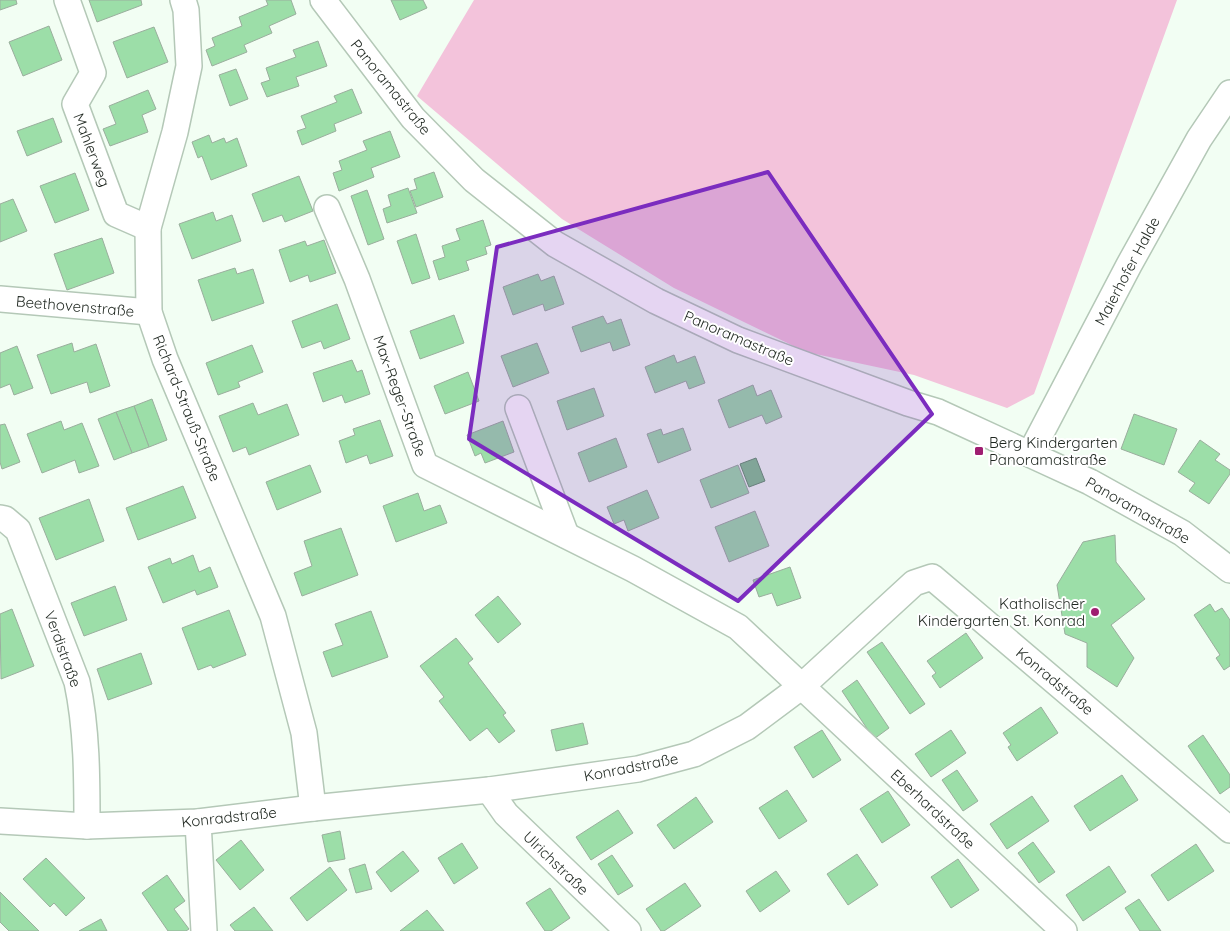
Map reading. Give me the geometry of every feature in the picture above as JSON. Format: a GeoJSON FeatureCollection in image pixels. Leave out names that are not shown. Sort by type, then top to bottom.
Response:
{"type":"FeatureCollection","features":[{"type":"Feature","properties":{"kind":"street","name":"Mahlerweg"},"geometry":{"type":"LineString","coordinates":[[67,0],[93,73],[75,104],[116,214],[148,228]]}},
{"type":"Feature","properties":{"kind":"street","name":"Richard-Strauß-Straße"},"geometry":{"type":"LineString","coordinates":[[183,0],[186,10],[189,66],[175,132],[148,228],[149,312],[168,368],[272,616],[304,733],[312,808]]}},
{"type":"Feature","properties":{"kind":"street","name":"Panoramastraße"},"geometry":{"type":"LineString","coordinates":[[323,0],[413,118],[474,180],[555,244],[656,301],[738,340],[938,412],[1090,482],[1182,533],[1230,570]]}},
{"type":"Feature","properties":{"kind":"street","name":"Maierhofer Halde"},"geometry":{"type":"LineString","coordinates":[[1030,454],[1199,139],[1230,93]]}},
{"type":"Feature","properties":{"kind":"street","name":"Max-Reger-Straße"},"geometry":{"type":"LineString","coordinates":[[327,208],[363,294],[425,465],[633,569],[738,627],[802,686]]}},
{"type":"Feature","properties":{"kind":"street","name":"Beethovenstraße"},"geometry":{"type":"LineString","coordinates":[[0,299],[149,312]]}},
{"type":"Feature","properties":{"kind":"street"},"geometry":{"type":"LineString","coordinates":[[518,408],[566,535]]}},
{"type":"Feature","properties":{"kind":"street","name":"Verdistraße"},"geometry":{"type":"LineString","coordinates":[[0,518],[18,530],[77,682],[87,769],[87,826]]}},
{"type":"Feature","properties":{"kind":"street","name":"Konradstraße"},"geometry":{"type":"LineString","coordinates":[[0,821],[87,826],[198,822],[490,790],[638,769],[694,754],[747,727],[802,686],[914,583],[932,577],[1230,830]]}},
{"type":"Feature","properties":{"kind":"street","name":"Eberhardstraße"},"geometry":{"type":"LineString","coordinates":[[802,686],[1064,931]]}},
{"type":"Feature","properties":{"kind":"street","name":"Ulrichstraße"},"geometry":{"type":"LineString","coordinates":[[490,790],[506,814],[628,931]]}},
{"type":"Feature","properties":{"kind":"street"},"geometry":{"type":"LineString","coordinates":[[198,822],[204,931]]}},
{"type":"Feature","properties":{"kind":"highlighted area"},"geometry":{"type":"Polygon","coordinates":[[[768,172],[932,414],[738,601],[469,439],[497,247],[768,172]]]}},
{"type":"Feature","properties":{"kind":"shaded area"},"geometry":{"type":"Polygon","coordinates":[[[474,0],[1177,0],[1034,394],[1007,408],[914,375],[806,352],[674,288],[562,219],[417,96],[474,0]]]}},
{"type":"Feature","properties":{"kind":"shaded area"},"geometry":{"type":"Polygon","coordinates":[[[756,458],[765,481],[749,487],[740,464],[756,458]]]}},
{"type":"Feature","properties":{"kind":"building"},"geometry":{"type":"Polygon","coordinates":[[[0,0],[16,0],[17,4],[0,10],[0,0]]]}},
{"type":"Feature","properties":{"kind":"building"},"geometry":{"type":"Polygon","coordinates":[[[89,0],[141,0],[142,5],[97,22],[89,0]]]}},
{"type":"Feature","properties":{"kind":"building"},"geometry":{"type":"Polygon","coordinates":[[[266,0],[291,0],[296,14],[269,26],[272,33],[244,45],[247,52],[212,66],[206,50],[215,46],[212,38],[242,26],[239,17],[268,5],[266,0]]]}},
{"type":"Feature","properties":{"kind":"building"},"geometry":{"type":"Polygon","coordinates":[[[391,0],[423,0],[427,8],[400,20],[391,0]]]}},
{"type":"Feature","properties":{"kind":"building"},"geometry":{"type":"Polygon","coordinates":[[[49,26],[62,60],[23,76],[9,42],[49,26]]]}},
{"type":"Feature","properties":{"kind":"building"},"geometry":{"type":"Polygon","coordinates":[[[154,27],[168,62],[127,78],[113,42],[154,27]]]}},
{"type":"Feature","properties":{"kind":"building"},"geometry":{"type":"Polygon","coordinates":[[[318,41],[327,66],[296,77],[299,86],[267,97],[261,83],[270,80],[266,68],[296,57],[293,50],[318,41]]]}},
{"type":"Feature","properties":{"kind":"building"},"geometry":{"type":"Polygon","coordinates":[[[236,69],[248,99],[230,106],[219,75],[236,69]]]}},
{"type":"Feature","properties":{"kind":"building"},"geometry":{"type":"Polygon","coordinates":[[[352,89],[362,113],[334,124],[336,131],[302,145],[297,131],[306,128],[301,116],[337,102],[334,96],[352,89]]]}},
{"type":"Feature","properties":{"kind":"building"},"geometry":{"type":"Polygon","coordinates":[[[148,90],[156,109],[142,115],[148,132],[110,146],[103,129],[116,124],[109,106],[148,90]]]}},
{"type":"Feature","properties":{"kind":"building"},"geometry":{"type":"Polygon","coordinates":[[[53,118],[62,142],[27,156],[17,131],[53,118]]]}},
{"type":"Feature","properties":{"kind":"building"},"geometry":{"type":"Polygon","coordinates":[[[390,131],[400,157],[371,168],[374,177],[339,191],[333,173],[342,170],[339,161],[367,150],[363,141],[390,131]]]}},
{"type":"Feature","properties":{"kind":"building"},"geometry":{"type":"Polygon","coordinates":[[[209,135],[212,143],[224,138],[226,143],[237,138],[247,166],[211,180],[202,156],[198,158],[192,142],[209,135]]]}},
{"type":"Feature","properties":{"kind":"building"},"geometry":{"type":"Polygon","coordinates":[[[434,172],[443,197],[416,207],[410,191],[417,189],[414,179],[434,172]]]}},
{"type":"Feature","properties":{"kind":"building"},"geometry":{"type":"Polygon","coordinates":[[[75,173],[89,210],[55,223],[40,186],[75,173]]]}},
{"type":"Feature","properties":{"kind":"building"},"geometry":{"type":"Polygon","coordinates":[[[299,176],[313,211],[285,222],[282,215],[263,222],[252,194],[299,176]]]}},
{"type":"Feature","properties":{"kind":"building"},"geometry":{"type":"Polygon","coordinates":[[[408,188],[417,213],[387,223],[383,209],[391,206],[388,195],[408,188]]]}},
{"type":"Feature","properties":{"kind":"building"},"geometry":{"type":"Polygon","coordinates":[[[367,190],[384,239],[368,245],[351,196],[367,190]]]}},
{"type":"Feature","properties":{"kind":"building"},"geometry":{"type":"Polygon","coordinates":[[[13,199],[27,231],[0,242],[0,204],[13,199]]]}},
{"type":"Feature","properties":{"kind":"building"},"geometry":{"type":"Polygon","coordinates":[[[213,212],[216,221],[232,215],[241,241],[192,259],[179,224],[213,212]]]}},
{"type":"Feature","properties":{"kind":"building"},"geometry":{"type":"Polygon","coordinates":[[[483,220],[491,245],[485,247],[487,254],[466,261],[469,270],[439,280],[433,261],[445,257],[442,246],[460,240],[456,229],[483,220]]]}},
{"type":"Feature","properties":{"kind":"building"},"geometry":{"type":"Polygon","coordinates":[[[416,234],[430,278],[412,284],[397,241],[416,234]]]}},
{"type":"Feature","properties":{"kind":"building"},"geometry":{"type":"Polygon","coordinates":[[[102,238],[114,273],[67,290],[54,254],[102,238]]]}},
{"type":"Feature","properties":{"kind":"building"},"geometry":{"type":"Polygon","coordinates":[[[324,240],[336,273],[310,282],[308,275],[290,282],[279,250],[305,241],[307,246],[324,240]]]}},
{"type":"Feature","properties":{"kind":"building"},"geometry":{"type":"Polygon","coordinates":[[[235,268],[237,274],[253,269],[264,303],[212,321],[198,280],[235,268]]]}},
{"type":"Feature","properties":{"kind":"building"},"geometry":{"type":"Polygon","coordinates":[[[538,274],[541,281],[554,276],[564,304],[545,311],[543,304],[513,315],[503,287],[538,274]]]}},
{"type":"Feature","properties":{"kind":"building"},"geometry":{"type":"Polygon","coordinates":[[[337,304],[350,339],[324,349],[321,341],[302,348],[292,321],[337,304]]]}},
{"type":"Feature","properties":{"kind":"building"},"geometry":{"type":"Polygon","coordinates":[[[454,315],[464,343],[420,359],[410,331],[454,315]]]}},
{"type":"Feature","properties":{"kind":"building"},"geometry":{"type":"Polygon","coordinates":[[[603,316],[607,324],[621,319],[630,345],[613,351],[610,342],[581,352],[572,327],[603,316]]]}},
{"type":"Feature","properties":{"kind":"building"},"geometry":{"type":"Polygon","coordinates":[[[72,343],[74,352],[96,344],[110,386],[90,393],[87,382],[51,394],[37,355],[72,343]]]}},
{"type":"Feature","properties":{"kind":"building"},"geometry":{"type":"Polygon","coordinates":[[[537,343],[549,373],[513,387],[501,356],[537,343]]]}},
{"type":"Feature","properties":{"kind":"building"},"geometry":{"type":"Polygon","coordinates":[[[252,345],[263,372],[238,382],[240,387],[218,395],[206,363],[252,345]]]}},
{"type":"Feature","properties":{"kind":"building"},"geometry":{"type":"Polygon","coordinates":[[[17,346],[33,388],[14,395],[10,384],[0,388],[0,353],[17,346]]]}},
{"type":"Feature","properties":{"kind":"building"},"geometry":{"type":"Polygon","coordinates":[[[674,355],[677,363],[695,356],[705,383],[689,389],[686,381],[655,393],[645,367],[674,355]]]}},
{"type":"Feature","properties":{"kind":"building"},"geometry":{"type":"Polygon","coordinates":[[[352,360],[357,372],[362,370],[370,394],[345,403],[342,395],[323,402],[313,373],[352,360]]]}},
{"type":"Feature","properties":{"kind":"building"},"geometry":{"type":"Polygon","coordinates":[[[468,372],[479,401],[445,414],[434,386],[468,372]]]}},
{"type":"Feature","properties":{"kind":"building"},"geometry":{"type":"Polygon","coordinates":[[[753,385],[757,396],[771,390],[782,417],[766,424],[762,415],[729,428],[718,400],[753,385]]]}},
{"type":"Feature","properties":{"kind":"building"},"geometry":{"type":"Polygon","coordinates":[[[594,388],[604,416],[567,430],[557,401],[594,388]]]}},
{"type":"Feature","properties":{"kind":"building"},"geometry":{"type":"Polygon","coordinates":[[[152,399],[167,440],[149,447],[134,406],[152,399]]]}},
{"type":"Feature","properties":{"kind":"building"},"geometry":{"type":"Polygon","coordinates":[[[253,403],[258,415],[287,404],[299,435],[249,455],[246,447],[233,452],[219,416],[253,403]]]}},
{"type":"Feature","properties":{"kind":"building"},"geometry":{"type":"Polygon","coordinates":[[[134,406],[149,447],[132,453],[116,412],[134,406]]]}},
{"type":"Feature","properties":{"kind":"building"},"geometry":{"type":"Polygon","coordinates":[[[116,412],[132,453],[114,460],[98,419],[116,412]]]}},
{"type":"Feature","properties":{"kind":"building"},"geometry":{"type":"Polygon","coordinates":[[[1134,414],[1177,429],[1164,465],[1121,449],[1134,414]]]}},
{"type":"Feature","properties":{"kind":"building"},"geometry":{"type":"Polygon","coordinates":[[[380,420],[393,456],[370,464],[367,455],[346,463],[339,441],[355,435],[353,429],[380,420]]]}},
{"type":"Feature","properties":{"kind":"building"},"geometry":{"type":"Polygon","coordinates":[[[61,421],[64,430],[82,423],[99,466],[79,473],[75,460],[42,473],[27,434],[61,421]]]}},
{"type":"Feature","properties":{"kind":"building"},"geometry":{"type":"Polygon","coordinates":[[[503,421],[514,452],[485,463],[481,453],[475,456],[467,435],[503,421]]]}},
{"type":"Feature","properties":{"kind":"building"},"geometry":{"type":"Polygon","coordinates":[[[5,424],[20,462],[2,469],[0,462],[0,425],[5,424]]]}},
{"type":"Feature","properties":{"kind":"building"},"geometry":{"type":"Polygon","coordinates":[[[683,428],[691,450],[658,463],[647,434],[661,429],[663,435],[683,428]]]}},
{"type":"Feature","properties":{"kind":"building"},"geometry":{"type":"Polygon","coordinates":[[[616,438],[627,467],[589,482],[578,453],[616,438]]]}},
{"type":"Feature","properties":{"kind":"building"},"geometry":{"type":"Polygon","coordinates":[[[1200,440],[1220,454],[1215,460],[1230,470],[1230,474],[1209,504],[1189,491],[1195,483],[1178,472],[1200,440]]]}},
{"type":"Feature","properties":{"kind":"building"},"geometry":{"type":"Polygon","coordinates":[[[310,465],[321,492],[277,510],[266,482],[310,465]]]}},
{"type":"Feature","properties":{"kind":"building"},"geometry":{"type":"Polygon","coordinates":[[[738,465],[749,493],[711,508],[700,480],[738,465]]]}},
{"type":"Feature","properties":{"kind":"building"},"geometry":{"type":"Polygon","coordinates":[[[183,486],[196,518],[138,540],[126,508],[183,486]]]}},
{"type":"Feature","properties":{"kind":"building"},"geometry":{"type":"Polygon","coordinates":[[[647,490],[659,518],[628,531],[624,520],[614,524],[607,507],[647,490]]]}},
{"type":"Feature","properties":{"kind":"building"},"geometry":{"type":"Polygon","coordinates":[[[418,493],[424,511],[440,505],[447,523],[396,542],[383,506],[418,493]]]}},
{"type":"Feature","properties":{"kind":"building"},"geometry":{"type":"Polygon","coordinates":[[[89,499],[104,541],[56,560],[39,518],[89,499]]]}},
{"type":"Feature","properties":{"kind":"building"},"geometry":{"type":"Polygon","coordinates":[[[755,511],[769,546],[729,562],[715,527],[755,511]]]}},
{"type":"Feature","properties":{"kind":"building"},"geometry":{"type":"Polygon","coordinates":[[[341,528],[358,575],[302,596],[294,573],[312,566],[304,541],[341,528]]]}},
{"type":"Feature","properties":{"kind":"building","name":"Katholischer Kindergarten St. Konrad"},"geometry":{"type":"Polygon","coordinates":[[[1115,535],[1116,562],[1145,599],[1111,625],[1134,658],[1117,687],[1087,667],[1087,643],[1065,634],[1057,585],[1083,542],[1115,535]]]}},
{"type":"Feature","properties":{"kind":"building"},"geometry":{"type":"Polygon","coordinates":[[[193,555],[199,572],[210,567],[218,587],[197,595],[195,590],[163,603],[148,567],[170,558],[172,564],[193,555]]]}},
{"type":"Feature","properties":{"kind":"building"},"geometry":{"type":"Polygon","coordinates":[[[790,567],[801,598],[777,606],[772,593],[759,597],[753,580],[790,567]]]}},
{"type":"Feature","properties":{"kind":"building"},"geometry":{"type":"Polygon","coordinates":[[[115,586],[127,620],[84,636],[71,603],[115,586]]]}},
{"type":"Feature","properties":{"kind":"building"},"geometry":{"type":"Polygon","coordinates":[[[498,596],[521,624],[498,643],[475,615],[498,596]]]}},
{"type":"Feature","properties":{"kind":"building"},"geometry":{"type":"Polygon","coordinates":[[[1210,604],[1215,612],[1222,608],[1230,620],[1230,666],[1224,670],[1216,658],[1220,655],[1194,615],[1210,604]]]}},
{"type":"Feature","properties":{"kind":"building"},"geometry":{"type":"Polygon","coordinates":[[[12,609],[34,666],[1,679],[0,614],[12,609]]]}},
{"type":"Feature","properties":{"kind":"building"},"geometry":{"type":"Polygon","coordinates":[[[229,610],[246,655],[213,668],[211,665],[198,670],[182,628],[229,610]]]}},
{"type":"Feature","properties":{"kind":"building"},"geometry":{"type":"Polygon","coordinates":[[[371,611],[388,657],[332,677],[323,652],[343,645],[335,624],[371,611]]]}},
{"type":"Feature","properties":{"kind":"building"},"geometry":{"type":"Polygon","coordinates":[[[966,633],[983,658],[940,688],[932,676],[936,673],[927,661],[966,633]]]}},
{"type":"Feature","properties":{"kind":"building"},"geometry":{"type":"Polygon","coordinates":[[[456,638],[473,659],[468,663],[506,713],[503,715],[515,731],[499,743],[487,728],[470,741],[439,701],[444,697],[420,666],[456,638]]]}},
{"type":"Feature","properties":{"kind":"building"},"geometry":{"type":"Polygon","coordinates":[[[882,642],[925,704],[910,714],[867,652],[882,642]]]}},
{"type":"Feature","properties":{"kind":"building"},"geometry":{"type":"Polygon","coordinates":[[[141,653],[152,684],[108,700],[97,669],[141,653]]]}},
{"type":"Feature","properties":{"kind":"building"},"geometry":{"type":"Polygon","coordinates":[[[857,680],[889,728],[874,739],[842,691],[857,680]]]}},
{"type":"Feature","properties":{"kind":"building"},"geometry":{"type":"Polygon","coordinates":[[[1041,707],[1058,733],[1017,761],[1008,747],[1011,745],[1003,733],[1041,707]]]}},
{"type":"Feature","properties":{"kind":"building"},"geometry":{"type":"Polygon","coordinates":[[[583,723],[588,744],[556,751],[551,730],[583,723]]]}},
{"type":"Feature","properties":{"kind":"building"},"geometry":{"type":"Polygon","coordinates":[[[822,730],[841,760],[813,778],[794,747],[822,730]]]}},
{"type":"Feature","properties":{"kind":"building"},"geometry":{"type":"Polygon","coordinates":[[[951,730],[966,753],[931,777],[915,754],[951,730]]]}},
{"type":"Feature","properties":{"kind":"building"},"geometry":{"type":"Polygon","coordinates":[[[1203,735],[1230,775],[1230,787],[1220,794],[1188,746],[1203,735]]]}},
{"type":"Feature","properties":{"kind":"building"},"geometry":{"type":"Polygon","coordinates":[[[957,770],[978,801],[963,811],[942,780],[957,770]]]}},
{"type":"Feature","properties":{"kind":"building"},"geometry":{"type":"Polygon","coordinates":[[[1122,775],[1138,800],[1090,831],[1074,806],[1122,775]]]}},
{"type":"Feature","properties":{"kind":"building"},"geometry":{"type":"Polygon","coordinates":[[[787,790],[807,821],[779,839],[759,808],[787,790]]]}},
{"type":"Feature","properties":{"kind":"building"},"geometry":{"type":"Polygon","coordinates":[[[888,791],[910,825],[882,843],[860,809],[888,791]]]}},
{"type":"Feature","properties":{"kind":"building"},"geometry":{"type":"Polygon","coordinates":[[[1032,796],[1049,821],[1007,849],[990,824],[1032,796]]]}},
{"type":"Feature","properties":{"kind":"building"},"geometry":{"type":"Polygon","coordinates":[[[696,797],[713,822],[674,849],[657,825],[696,797]]]}},
{"type":"Feature","properties":{"kind":"building"},"geometry":{"type":"Polygon","coordinates":[[[618,810],[633,833],[591,860],[576,837],[618,810]]]}},
{"type":"Feature","properties":{"kind":"building"},"geometry":{"type":"Polygon","coordinates":[[[340,831],[345,859],[328,862],[322,835],[340,831]]]}},
{"type":"Feature","properties":{"kind":"building"},"geometry":{"type":"Polygon","coordinates":[[[241,840],[264,870],[240,890],[216,860],[241,840]]]}},
{"type":"Feature","properties":{"kind":"building"},"geometry":{"type":"Polygon","coordinates":[[[1033,842],[1055,872],[1039,883],[1018,853],[1033,842]]]}},
{"type":"Feature","properties":{"kind":"building"},"geometry":{"type":"Polygon","coordinates":[[[462,843],[478,868],[454,884],[438,858],[462,843]]]}},
{"type":"Feature","properties":{"kind":"building"},"geometry":{"type":"Polygon","coordinates":[[[1196,844],[1214,871],[1168,901],[1151,875],[1196,844]]]}},
{"type":"Feature","properties":{"kind":"building"},"geometry":{"type":"Polygon","coordinates":[[[403,851],[419,871],[391,892],[376,872],[403,851]]]}},
{"type":"Feature","properties":{"kind":"building"},"geometry":{"type":"Polygon","coordinates":[[[857,854],[878,885],[848,905],[827,874],[857,854]]]}},
{"type":"Feature","properties":{"kind":"building"},"geometry":{"type":"Polygon","coordinates":[[[612,855],[633,886],[618,895],[598,864],[612,855]]]}},
{"type":"Feature","properties":{"kind":"building"},"geometry":{"type":"Polygon","coordinates":[[[46,858],[85,898],[66,916],[54,903],[50,907],[23,879],[46,858]]]}},
{"type":"Feature","properties":{"kind":"building"},"geometry":{"type":"Polygon","coordinates":[[[958,859],[979,890],[951,908],[931,877],[958,859]]]}},
{"type":"Feature","properties":{"kind":"building"},"geometry":{"type":"Polygon","coordinates":[[[365,864],[372,889],[356,893],[349,869],[365,864]]]}},
{"type":"Feature","properties":{"kind":"building"},"geometry":{"type":"Polygon","coordinates":[[[1109,866],[1126,892],[1083,921],[1066,895],[1109,866]]]}},
{"type":"Feature","properties":{"kind":"building"},"geometry":{"type":"Polygon","coordinates":[[[330,867],[347,890],[307,921],[290,898],[330,867]]]}},
{"type":"Feature","properties":{"kind":"building"},"geometry":{"type":"Polygon","coordinates":[[[776,871],[790,891],[760,912],[746,891],[776,871]]]}},
{"type":"Feature","properties":{"kind":"building"},"geometry":{"type":"Polygon","coordinates":[[[167,875],[185,901],[174,909],[189,929],[186,931],[168,931],[142,893],[167,875]]]}},
{"type":"Feature","properties":{"kind":"building"},"geometry":{"type":"Polygon","coordinates":[[[685,883],[701,906],[664,931],[661,931],[646,909],[685,883]]]}},
{"type":"Feature","properties":{"kind":"building"},"geometry":{"type":"Polygon","coordinates":[[[550,888],[570,918],[551,931],[545,931],[526,903],[550,888]]]}},
{"type":"Feature","properties":{"kind":"building"},"geometry":{"type":"Polygon","coordinates":[[[0,892],[39,931],[9,931],[0,922],[0,892]]]}},
{"type":"Feature","properties":{"kind":"building"},"geometry":{"type":"Polygon","coordinates":[[[1139,899],[1161,931],[1140,931],[1125,908],[1139,899]]]}},
{"type":"Feature","properties":{"kind":"building"},"geometry":{"type":"Polygon","coordinates":[[[254,907],[273,931],[235,931],[230,925],[254,907]]]}},
{"type":"Feature","properties":{"kind":"building"},"geometry":{"type":"Polygon","coordinates":[[[427,910],[444,931],[400,931],[427,910]]]}},
{"type":"Feature","properties":{"kind":"building"},"geometry":{"type":"Polygon","coordinates":[[[101,919],[107,931],[79,931],[101,919]]]}},
{"type":"Feature","properties":{"kind":"place","name":"Berg Kindergarten Panoramastraße"},"geometry":{"type":"Point","coordinates":[979,451]}},
{"type":"Feature","properties":{"kind":"place","name":"Katholischer Kindergarten St. Konrad"},"geometry":{"type":"Point","coordinates":[1095,612]}}]}
